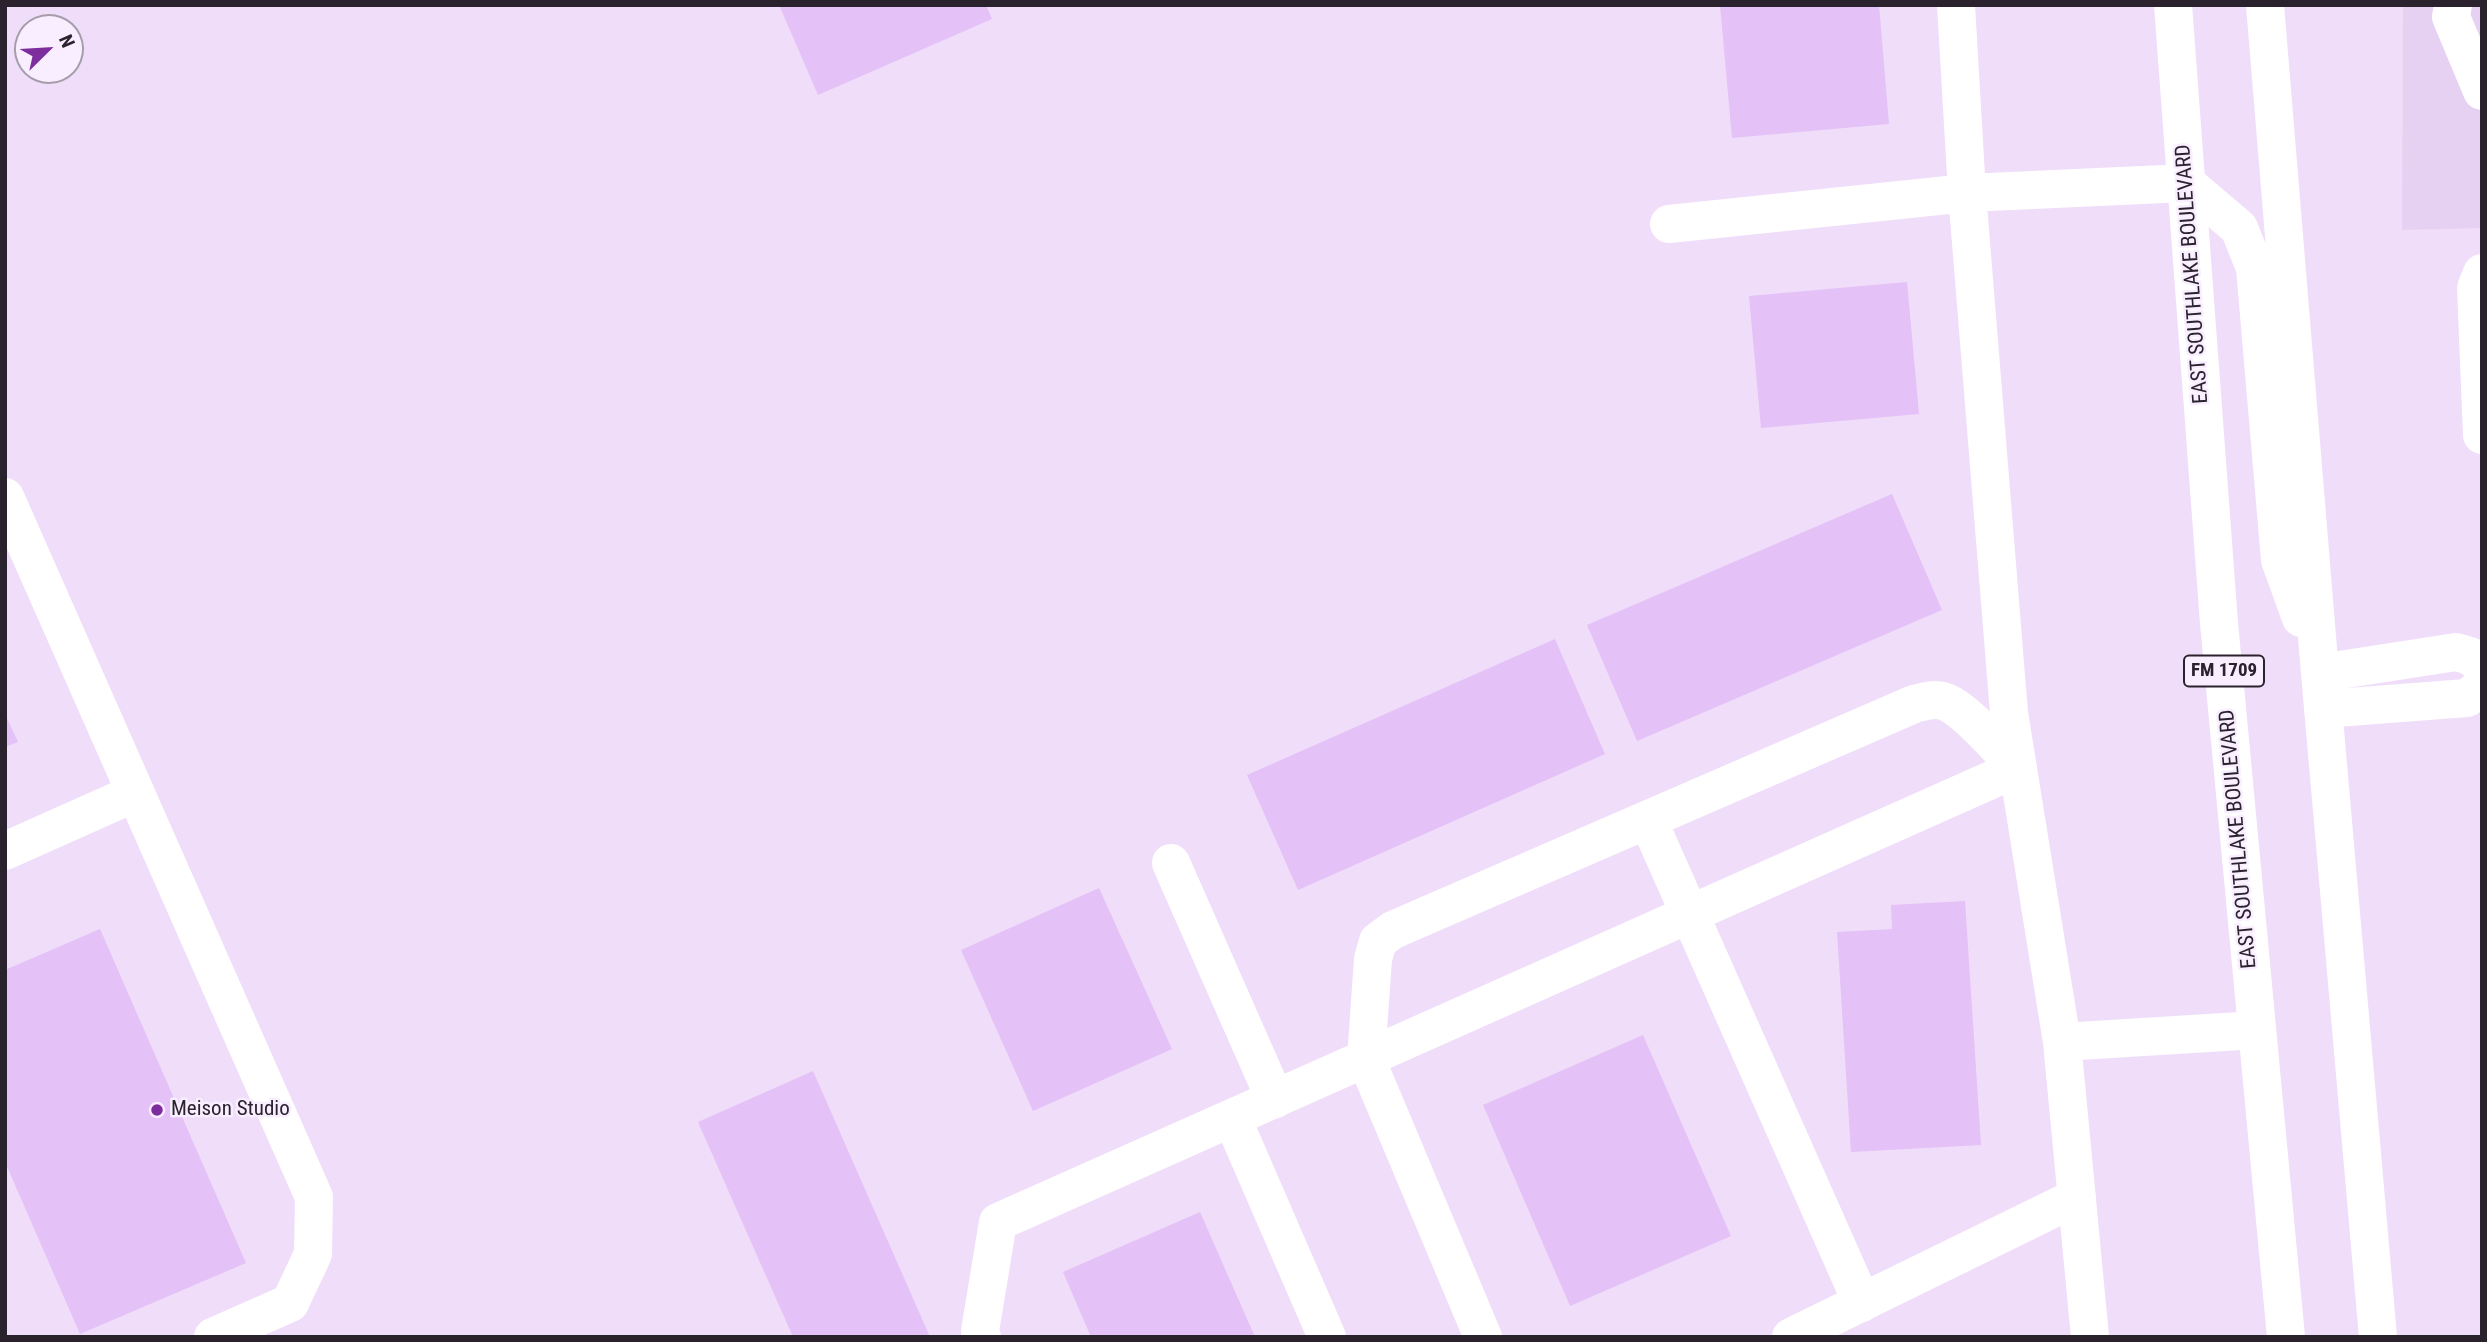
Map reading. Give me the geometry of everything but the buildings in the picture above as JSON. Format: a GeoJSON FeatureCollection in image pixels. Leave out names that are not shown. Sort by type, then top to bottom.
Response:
{"type":"FeatureCollection","features":[{"type":"Feature","properties":{"kind":"main road"},"geometry":{"type":"LineString","coordinates":[[1956,5],[1967,193],[2009,713],[2062,1042],[2090,1337]]}},
{"type":"Feature","properties":{"kind":"main road","name":"EAST SOUTHLAKE BOULEVARD"},"geometry":{"type":"LineString","coordinates":[[2173,5],[2219,623],[2286,1337]]}},
{"type":"Feature","properties":{"kind":"main road"},"geometry":{"type":"LineString","coordinates":[[2265,5],[2321,691],[2378,1337]]}},
{"type":"Feature","properties":{"kind":"main road"},"geometry":{"type":"LineString","coordinates":[[2453,5],[2451,17],[2482,91]]}},
{"type":"Feature","properties":{"kind":"main road"},"geometry":{"type":"LineString","coordinates":[[1669,224],[1967,193],[2186,183],[2239,228],[2255,268],[2280,560],[2321,691]]}},
{"type":"Feature","properties":{"kind":"main road"},"geometry":{"type":"LineString","coordinates":[[2482,273],[2476,288],[2482,435]]}},
{"type":"Feature","properties":{"kind":"main road"},"geometry":{"type":"LineString","coordinates":[[5,497],[314,1197],[313,1255],[290,1303],[213,1337]]}},
{"type":"Feature","properties":{"kind":"main road"},"geometry":{"type":"LineString","coordinates":[[2321,691],[2456,652],[2470,656],[2482,666]]}},
{"type":"Feature","properties":{"kind":"main road"},"geometry":{"type":"LineString","coordinates":[[2321,691],[2467,698],[2482,686]]}},
{"type":"Feature","properties":{"kind":"main road"},"geometry":{"type":"LineString","coordinates":[[1483,1337],[1366,1059],[1373,959],[1378,941],[1393,930],[1914,704],[1932,699],[1945,702],[1961,711],[2018,768]]}},
{"type":"Feature","properties":{"kind":"main road"},"geometry":{"type":"LineString","coordinates":[[982,1337],[980,1331],[998,1222],[2018,768]]}},
{"type":"Feature","properties":{"kind":"main road"},"geometry":{"type":"LineString","coordinates":[[5,851],[135,793]]}},
{"type":"Feature","properties":{"kind":"main road"},"geometry":{"type":"LineString","coordinates":[[1648,820],[1861,1303]]}},
{"type":"Feature","properties":{"kind":"main road"},"geometry":{"type":"LineString","coordinates":[[1171,863],[1275,1099]]}},
{"type":"Feature","properties":{"kind":"main road"},"geometry":{"type":"LineString","coordinates":[[2062,1042],[2257,1030]]}},
{"type":"Feature","properties":{"kind":"main road"},"geometry":{"type":"LineString","coordinates":[[1232,1118],[1327,1337]]}},
{"type":"Feature","properties":{"kind":"main road"},"geometry":{"type":"LineString","coordinates":[[1803,1334],[2077,1197]]}},
{"type":"Feature","properties":{"kind":"shaded area"},"geometry":{"type":"Polygon","coordinates":[[[2403,5],[2482,5],[2482,228],[2402,230],[2403,5]]]}},
{"type":"Feature","properties":{"kind":"place","name":"Meison Studio"},"geometry":{"type":"Point","coordinates":[157,1110]}}]}
